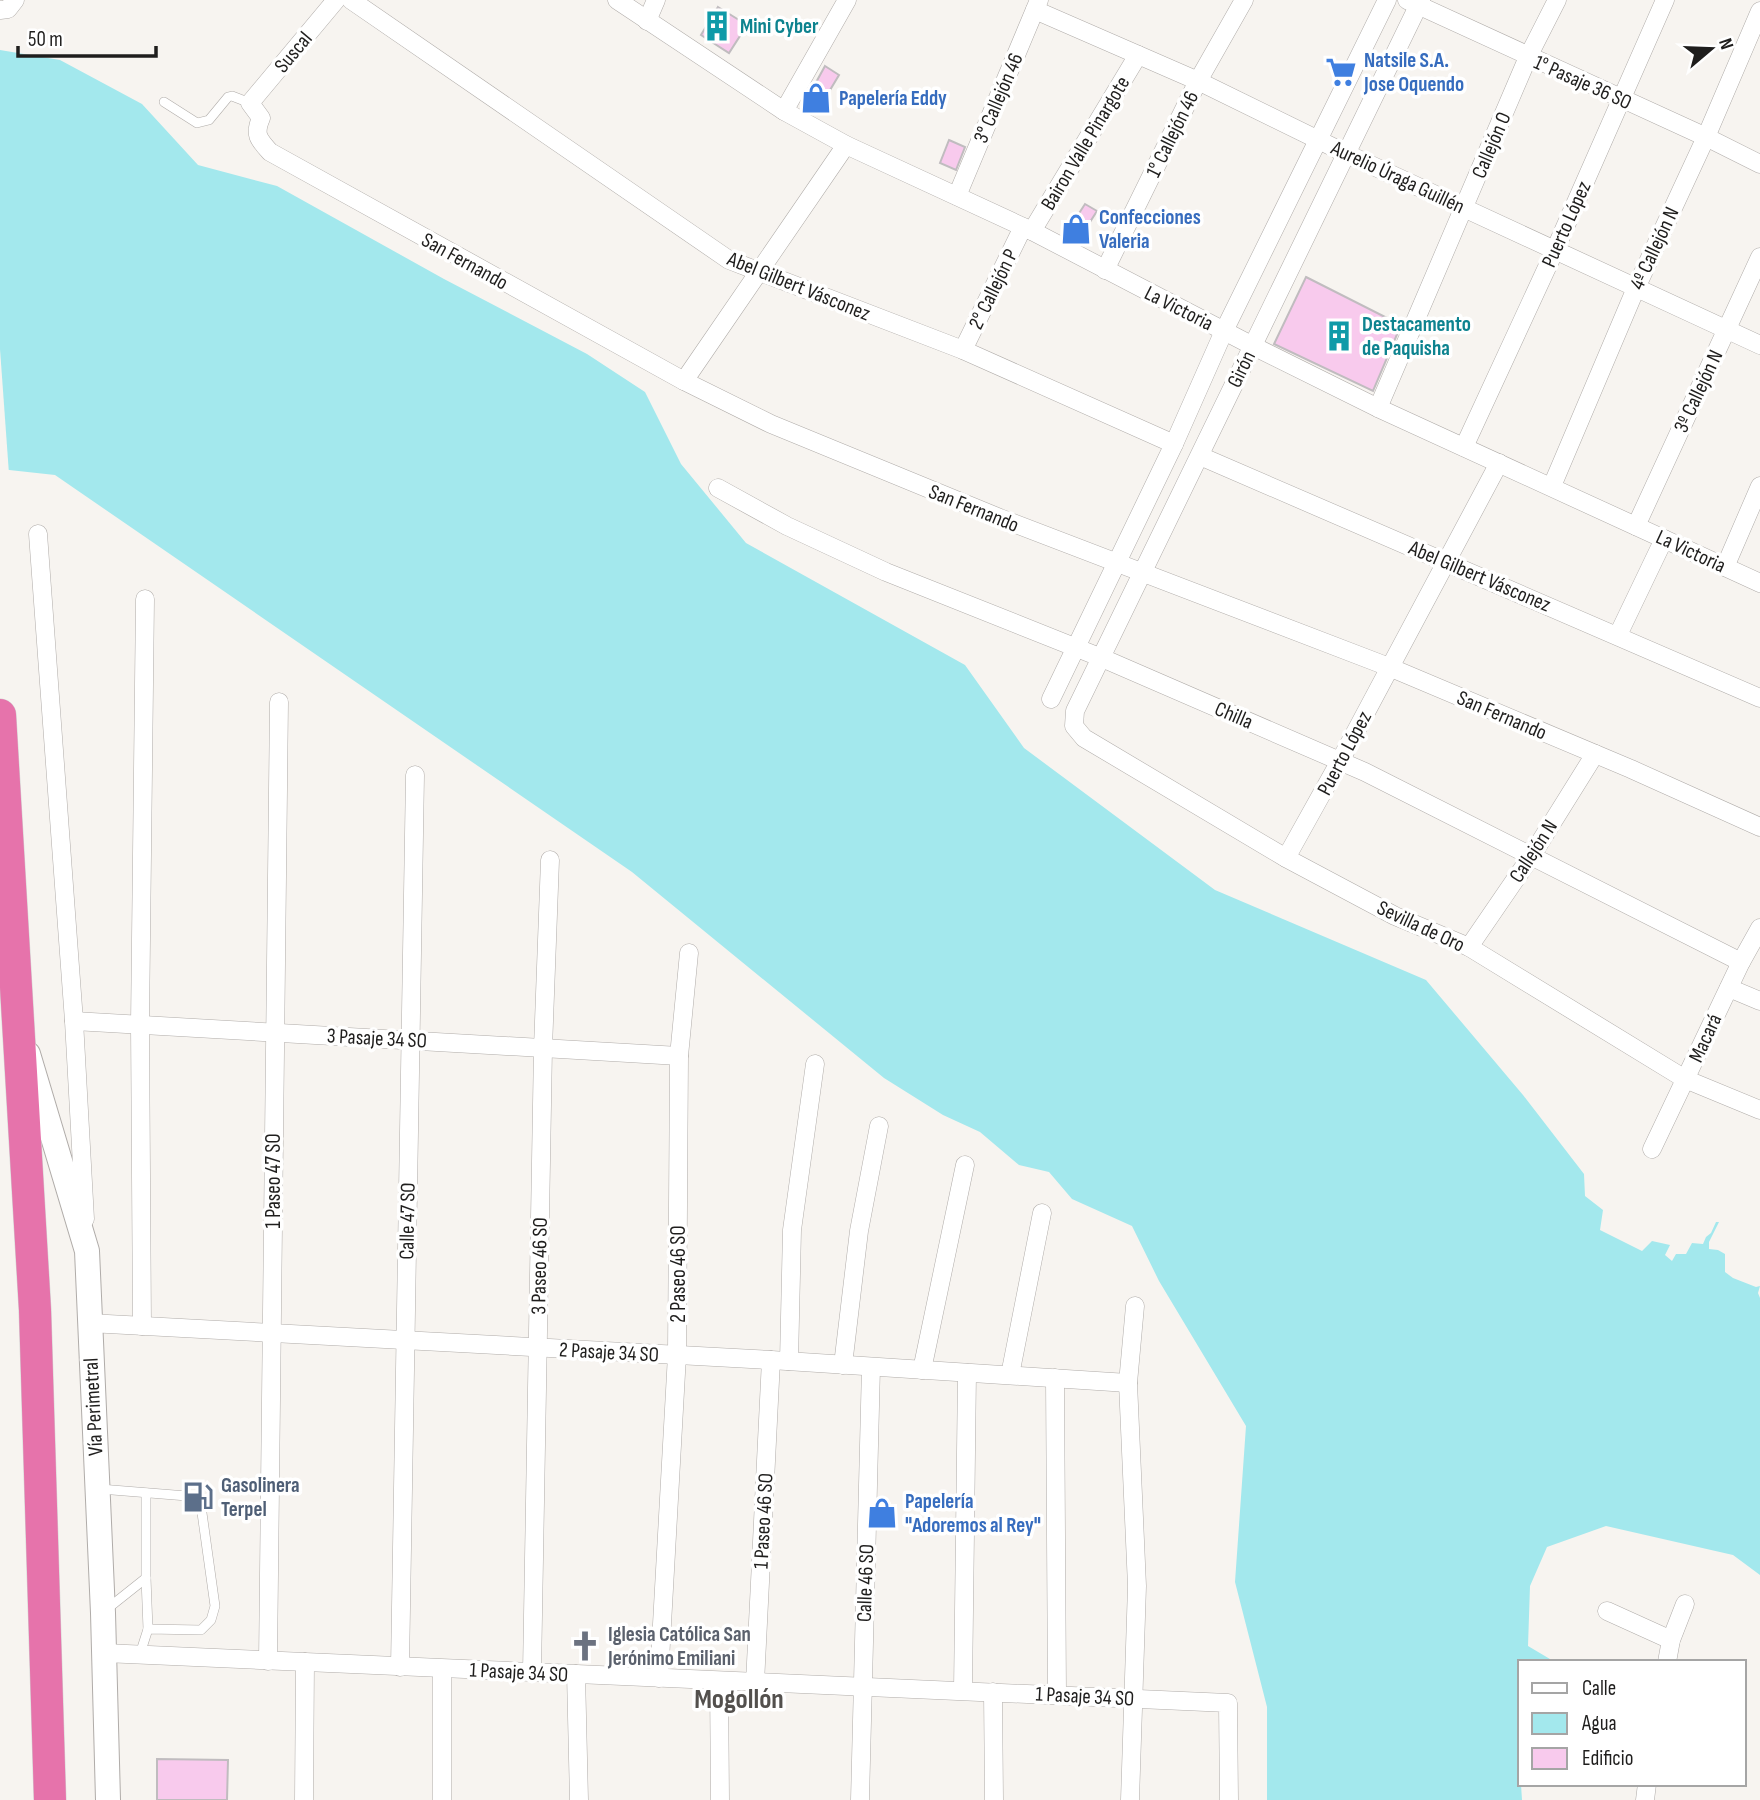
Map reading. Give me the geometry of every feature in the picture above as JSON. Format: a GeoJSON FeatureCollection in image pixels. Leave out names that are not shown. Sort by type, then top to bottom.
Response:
{"type":"FeatureCollection","features":[{"type":"Feature","properties":{"kind":"highway","name":"Vía Perimetral"},"geometry":{"type":"LineString","coordinates":[[0,715],[35,1310],[50,1800]]}},
{"type":"Feature","properties":{"kind":"street"},"geometry":{"type":"LineString","coordinates":[[0,10],[8,9],[15,0]]}},
{"type":"Feature","properties":{"kind":"street","name":"Suscal"},"geometry":{"type":"LineString","coordinates":[[250,103],[337,0]]}},
{"type":"Feature","properties":{"kind":"street","name":"Abel Gilbert Vásconez"},"geometry":{"type":"LineString","coordinates":[[351,0],[729,260],[963,350],[1174,444]]}},
{"type":"Feature","properties":{"kind":"street","name":"La Victoria"},"geometry":{"type":"LineString","coordinates":[[617,0],[784,111],[846,145],[1028,229],[1378,408],[1760,583]]}},
{"type":"Feature","properties":{"kind":"street"},"geometry":{"type":"LineString","coordinates":[[647,21],[656,0]]}},
{"type":"Feature","properties":{"kind":"street"},"geometry":{"type":"LineString","coordinates":[[784,111],[847,0]]}},
{"type":"Feature","properties":{"kind":"street","name":"1° Callejón 46"},"geometry":{"type":"LineString","coordinates":[[1105,270],[1198,81],[1244,0]]}},
{"type":"Feature","properties":{"kind":"street","name":"Girón"},"geometry":{"type":"LineString","coordinates":[[1051,699],[1174,444],[1224,331],[1387,0]]}},
{"type":"Feature","properties":{"kind":"street","name":"Callejón O"},"geometry":{"type":"LineString","coordinates":[[1378,408],[1528,57],[1557,0]]}},
{"type":"Feature","properties":{"kind":"street","name":"Puerto López"},"geometry":{"type":"LineString","coordinates":[[1464,447],[1555,250],[1665,0]]}},
{"type":"Feature","properties":{"kind":"street","name":"Girón"},"geometry":{"type":"LineString","coordinates":[[1084,738],[1077,732],[1073,719],[1415,2]]}},
{"type":"Feature","properties":{"kind":"street","name":"1° Pasaje 36 SO"},"geometry":{"type":"LineString","coordinates":[[1415,2],[1760,164]]}},
{"type":"Feature","properties":{"kind":"street","name":"Aurelio Úraga Guillén"},"geometry":{"type":"LineString","coordinates":[[1037,5],[1345,153],[1760,345]]}},
{"type":"Feature","properties":{"kind":"street","name":"3° Callejón 46"},"geometry":{"type":"LineString","coordinates":[[957,196],[1037,5]]}},
{"type":"Feature","properties":{"kind":"street","name":"4º Callejón N"},"geometry":{"type":"LineString","coordinates":[[1552,486],[1636,288],[1706,137],[1760,11]]}},
{"type":"Feature","properties":{"kind":"street","name":"Bairon Valle Pinargote"},"geometry":{"type":"LineString","coordinates":[[1028,229],[1138,55]]}},
{"type":"Feature","properties":{"kind":"street","name":"San Fernando"},"geometry":{"type":"LineString","coordinates":[[250,103],[261,118],[256,129],[257,136],[270,152],[730,405],[1142,575],[1389,667],[1760,827]]}},
{"type":"Feature","properties":{"kind":"street"},"geometry":{"type":"LineString","coordinates":[[684,381],[760,274],[846,145]]}},
{"type":"Feature","properties":{"kind":"street","name":"2° Callejón P"},"geometry":{"type":"LineString","coordinates":[[963,350],[1028,229]]}},
{"type":"Feature","properties":{"kind":"street","name":"3º Callejón N"},"geometry":{"type":"LineString","coordinates":[[1636,526],[1760,257]]}},
{"type":"Feature","properties":{"kind":"street","name":"Abel Gilbert Vásconez"},"geometry":{"type":"LineString","coordinates":[[1200,456],[1760,698]]}},
{"type":"Feature","properties":{"kind":"street","name":"Puerto López"},"geometry":{"type":"LineString","coordinates":[[1286,858],[1499,463]]}},
{"type":"Feature","properties":{"kind":"street"},"geometry":{"type":"LineString","coordinates":[[1725,567],[1760,486]]}},
{"type":"Feature","properties":{"kind":"street","name":"Chilla"},"geometry":{"type":"LineString","coordinates":[[718,488],[787,526],[886,572],[1101,658],[1340,761],[1741,962]]}},
{"type":"Feature","properties":{"kind":"street"},"geometry":{"type":"LineString","coordinates":[[38,534],[74,1021],[86,1251]]}},
{"type":"Feature","properties":{"kind":"street"},"geometry":{"type":"LineString","coordinates":[[1618,635],[1664,539]]}},
{"type":"Feature","properties":{"kind":"street"},"geometry":{"type":"LineString","coordinates":[[142,1326],[139,1024],[145,598]]}},
{"type":"Feature","properties":{"kind":"street","name":"1 Paseo 47 SO"},"geometry":{"type":"LineString","coordinates":[[268,1661],[273,1032],[279,702]]}},
{"type":"Feature","properties":{"kind":"street","name":"Sevilla de Oro"},"geometry":{"type":"LineString","coordinates":[[1084,738],[1286,858],[1395,916],[1469,947],[1685,1079],[1760,1110]]}},
{"type":"Feature","properties":{"kind":"street","name":"Callejón N"},"geometry":{"type":"LineString","coordinates":[[1469,947],[1532,855],[1595,754]]}},
{"type":"Feature","properties":{"kind":"street","name":"Calle 47 SO"},"geometry":{"type":"LineString","coordinates":[[400,1667],[415,775]]}},
{"type":"Feature","properties":{"kind":"street","name":"3 Paseo 46 SO"},"geometry":{"type":"LineString","coordinates":[[532,1672],[543,1048],[550,860]]}},
{"type":"Feature","properties":{"kind":"street","name":"Macará"},"geometry":{"type":"LineString","coordinates":[[1652,1149],[1741,962],[1760,928]]}},
{"type":"Feature","properties":{"kind":"street","name":"2 Paseo 46 SO"},"geometry":{"type":"LineString","coordinates":[[659,1678],[677,1355],[680,1056],[689,953]]}},
{"type":"Feature","properties":{"kind":"street"},"geometry":{"type":"LineString","coordinates":[[1729,988],[1760,1001]]}},
{"type":"Feature","properties":{"kind":"street","name":"3 Pasaje 34 SO"},"geometry":{"type":"LineString","coordinates":[[74,1021],[680,1056]]}},
{"type":"Feature","properties":{"kind":"street","name":"Vía Perimetral"},"geometry":{"type":"LineString","coordinates":[[19,1024],[86,1251],[103,1613],[108,1800]]}},
{"type":"Feature","properties":{"kind":"street"},"geometry":{"type":"LineString","coordinates":[[789,1361],[792,1230],[815,1064]]}},
{"type":"Feature","properties":{"kind":"street"},"geometry":{"type":"LineString","coordinates":[[843,1365],[859,1231],[879,1126]]}},
{"type":"Feature","properties":{"kind":"street"},"geometry":{"type":"LineString","coordinates":[[922,1370],[965,1166]]}},
{"type":"Feature","properties":{"kind":"street"},"geometry":{"type":"LineString","coordinates":[[1010,1375],[1042,1213]]}},
{"type":"Feature","properties":{"kind":"street"},"geometry":{"type":"LineString","coordinates":[[1130,1800],[1137,1586],[1128,1382],[1135,1306]]}},
{"type":"Feature","properties":{"kind":"street","name":"2 Pasaje 34 SO"},"geometry":{"type":"LineString","coordinates":[[89,1323],[1128,1382]]}},
{"type":"Feature","properties":{"kind":"street","name":"1 Paseo 46 SO"},"geometry":{"type":"LineString","coordinates":[[755,1682],[771,1360]]}},
{"type":"Feature","properties":{"kind":"street","name":"Calle 46 SO"},"geometry":{"type":"LineString","coordinates":[[860,1800],[871,1367]]}},
{"type":"Feature","properties":{"kind":"street"},"geometry":{"type":"LineString","coordinates":[[963,1690],[967,1373]]}},
{"type":"Feature","properties":{"kind":"street"},"geometry":{"type":"LineString","coordinates":[[1055,1378],[1057,1695]]}},
{"type":"Feature","properties":{"kind":"street"},"geometry":{"type":"LineString","coordinates":[[1667,1660],[1671,1640],[1685,1604]]}},
{"type":"Feature","properties":{"kind":"street"},"geometry":{"type":"LineString","coordinates":[[1607,1611],[1671,1640]]}},
{"type":"Feature","properties":{"kind":"street","name":"1 Pasaje 34 SO"},"geometry":{"type":"LineString","coordinates":[[104,1653],[1228,1703],[1229,1800]]}},
{"type":"Feature","properties":{"kind":"street"},"geometry":{"type":"LineString","coordinates":[[304,1800],[305,1662]]}},
{"type":"Feature","properties":{"kind":"street"},"geometry":{"type":"LineString","coordinates":[[442,1668],[442,1800]]}},
{"type":"Feature","properties":{"kind":"street"},"geometry":{"type":"LineString","coordinates":[[576,1674],[579,1800]]}},
{"type":"Feature","properties":{"kind":"street"},"geometry":{"type":"LineString","coordinates":[[719,1681],[720,1800]]}},
{"type":"Feature","properties":{"kind":"street"},"geometry":{"type":"LineString","coordinates":[[993,1692],[993,1800]]}},
{"type":"Feature","properties":{"kind":"lane"},"geometry":{"type":"LineString","coordinates":[[164,102],[197,122],[209,120],[228,97],[250,103]]}},
{"type":"Feature","properties":{"kind":"lane"},"geometry":{"type":"LineString","coordinates":[[96,1488],[187,1496],[195,1501],[202,1513],[215,1606],[211,1620],[201,1630],[148,1629]]}},
{"type":"Feature","properties":{"kind":"lane"},"geometry":{"type":"LineString","coordinates":[[140,1654],[148,1629],[146,1493]]}},
{"type":"Feature","properties":{"kind":"lane"},"geometry":{"type":"LineString","coordinates":[[103,1613],[146,1578]]}},
{"type":"Feature","properties":{"kind":"water"},"geometry":{"type":"Polygon","coordinates":[[[0,50],[60,60],[142,104],[198,165],[277,186],[444,279],[587,354],[645,392],[681,464],[746,543],[965,665],[1024,748],[1215,890],[1426,980],[1523,1095],[1584,1174],[1585,1196],[1603,1210],[1600,1230],[1642,1251],[1652,1241],[1670,1245],[1665,1255],[1672,1261],[1676,1254],[1686,1254],[1692,1243],[1703,1244],[1716,1222],[1719,1222],[1709,1242],[1709,1249],[1725,1254],[1725,1272],[1733,1278],[1760,1286],[1760,1575],[1733,1555],[1606,1526],[1547,1547],[1530,1586],[1528,1646],[1552,1660],[1518,1660],[1518,1786],[1521,1786],[1522,1800],[1267,1800],[1267,1707],[1235,1582],[1246,1426],[1159,1281],[1132,1226],[1072,1199],[1049,1172],[1019,1165],[980,1132],[943,1115],[884,1078],[632,872],[55,475],[0,469],[0,50]]]}},
{"type":"Feature","properties":{"kind":"pier"},"geometry":{"type":"Polygon","coordinates":[[[0,349],[9,474],[0,473],[0,349]]]}},
{"type":"Feature","properties":{"kind":"building"},"geometry":{"type":"Polygon","coordinates":[[[718,7],[747,25],[729,53],[701,35],[718,7]]]}},
{"type":"Feature","properties":{"kind":"building"},"geometry":{"type":"Polygon","coordinates":[[[825,66],[839,75],[821,105],[808,97],[825,66]]]}},
{"type":"Feature","properties":{"kind":"building"},"geometry":{"type":"Polygon","coordinates":[[[949,140],[965,147],[956,170],[940,163],[949,140]]]}},
{"type":"Feature","properties":{"kind":"building"},"geometry":{"type":"Polygon","coordinates":[[[1085,204],[1097,211],[1081,236],[1069,229],[1085,204]]]}},
{"type":"Feature","properties":{"kind":"building","name":"Destacamento de Paquisha"},"geometry":{"type":"Polygon","coordinates":[[[1306,277],[1401,325],[1373,391],[1274,344],[1306,277]]]}},
{"type":"Feature","properties":{"kind":"building"},"geometry":{"type":"Polygon","coordinates":[[[157,1759],[228,1760],[227,1800],[157,1800],[157,1759]]]}},
{"type":"Feature","properties":{"kind":"place","name":"Mini Cyber"},"geometry":{"type":"Point","coordinates":[717,26]}},
{"type":"Feature","properties":{"kind":"place","name":"Natsile S.A. Jose Oquendo"},"geometry":{"type":"Point","coordinates":[1341,72]}},
{"type":"Feature","properties":{"kind":"place","name":"Papelería Eddy"},"geometry":{"type":"Point","coordinates":[816,98]}},
{"type":"Feature","properties":{"kind":"place","name":"Confecciones Valeria"},"geometry":{"type":"Point","coordinates":[1076,229]}},
{"type":"Feature","properties":{"kind":"place","name":"Destacamento de Paquisha"},"geometry":{"type":"Point","coordinates":[1339,336]}},
{"type":"Feature","properties":{"kind":"place","name":"Gasolinera Terpel"},"geometry":{"type":"Point","coordinates":[198,1497]}},
{"type":"Feature","properties":{"kind":"place","name":"Papelería \"Adoremos al Rey\""},"geometry":{"type":"Point","coordinates":[882,1513]}},
{"type":"Feature","properties":{"kind":"place","name":"Iglesia Católica San Jerónimo Emiliani"},"geometry":{"type":"Point","coordinates":[585,1646]}},
{"type":"Feature","properties":{"kind":"district","name":"Mogollón"},"geometry":{"type":"Point","coordinates":[739,1698]}}]}
